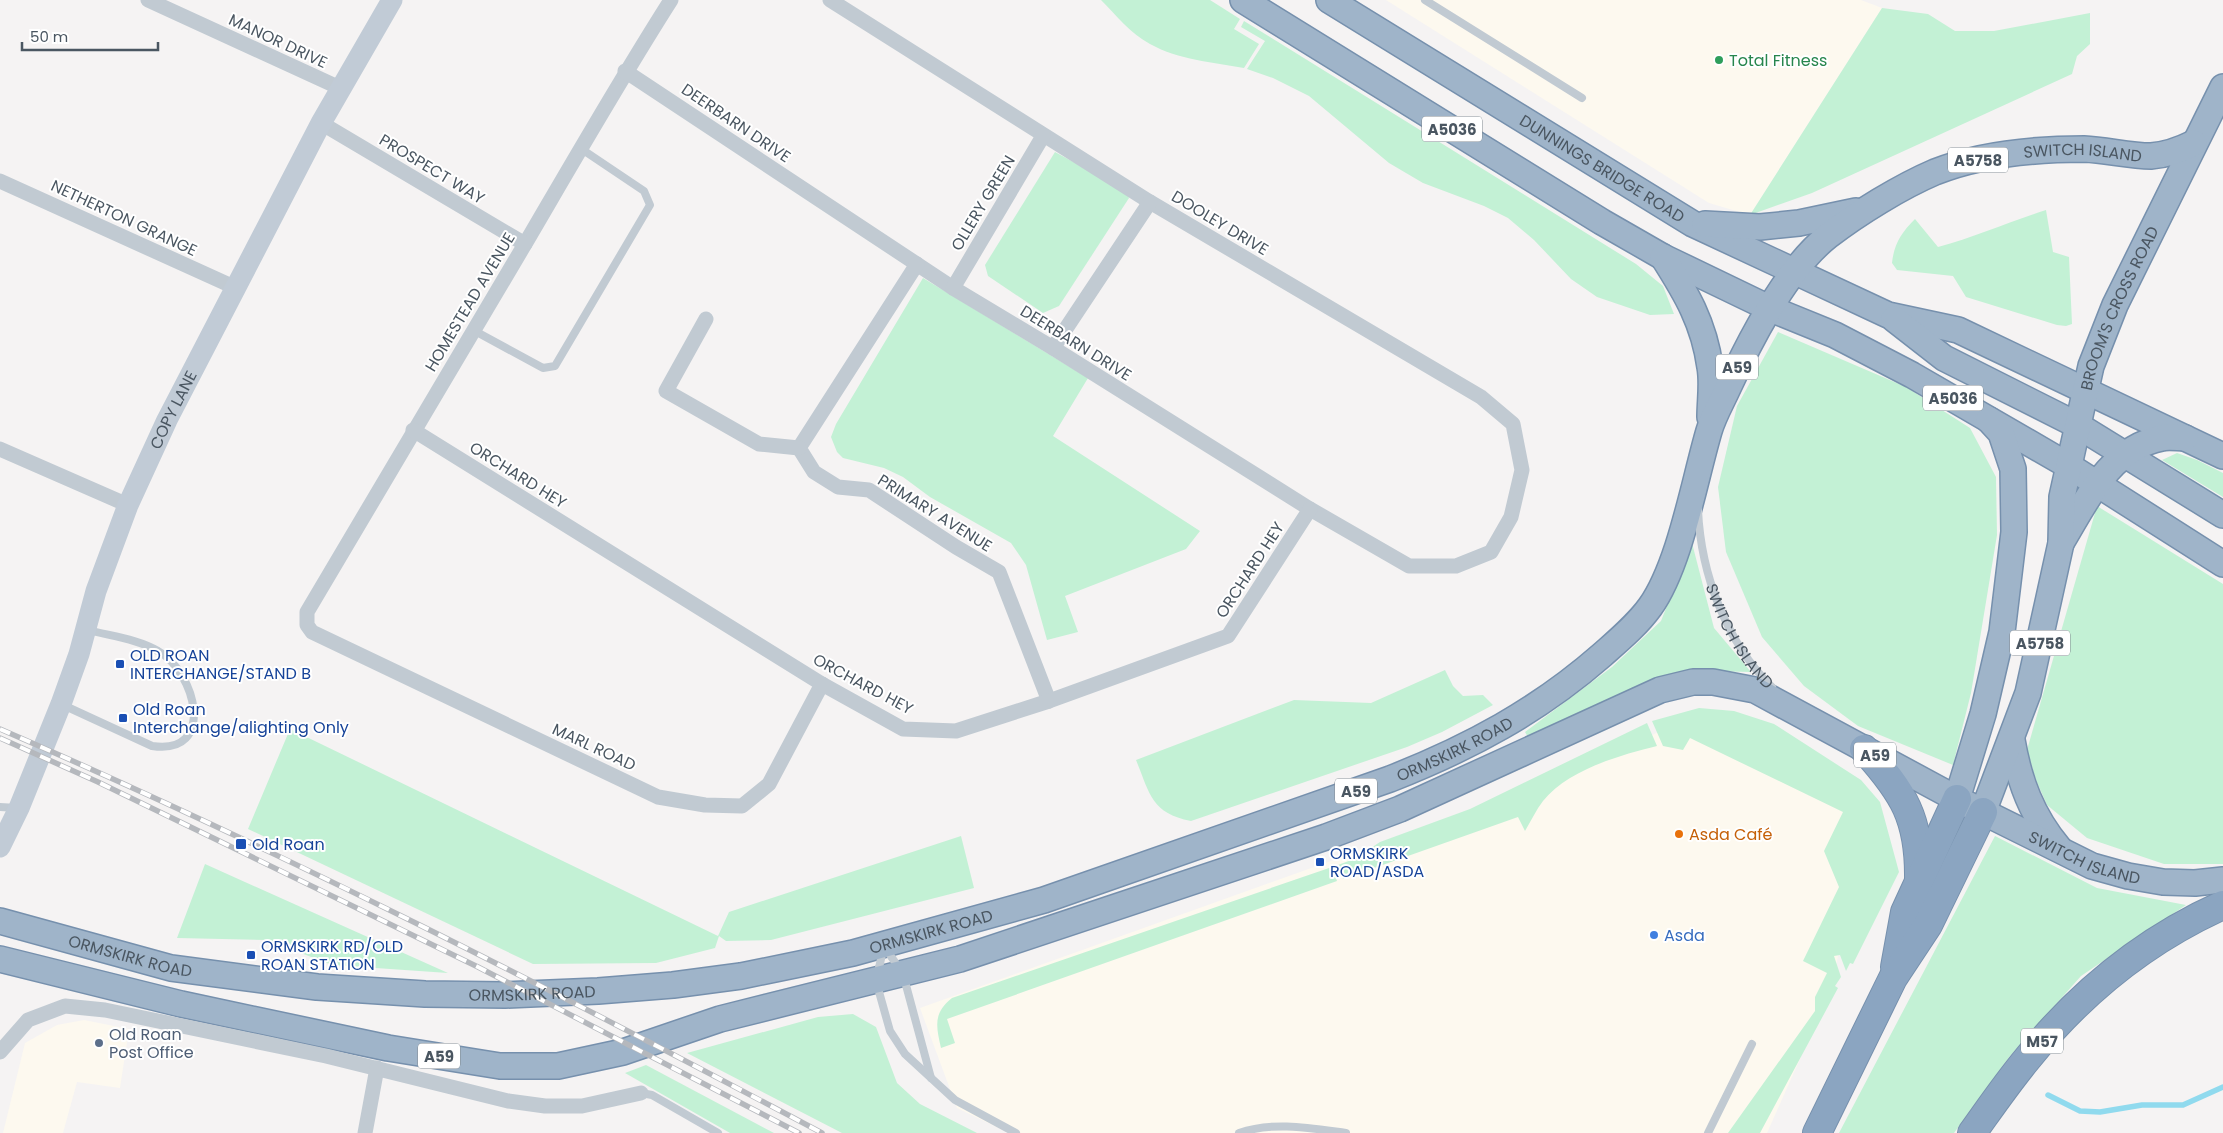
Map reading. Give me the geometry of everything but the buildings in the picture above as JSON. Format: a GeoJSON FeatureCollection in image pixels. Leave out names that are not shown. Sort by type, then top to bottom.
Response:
{"type":"FeatureCollection","features":[{"type":"Feature","properties":{"kind":"highway","name":"A5036"},"geometry":{"type":"LineString","coordinates":[[1243,0],[1602,222],[1662,257],[1771,309],[1835,335],[1984,415],[2069,466],[2223,564]]}},
{"type":"Feature","properties":{"kind":"highway","name":"DUNNINGS BRIDGE ROAD"},"geometry":{"type":"LineString","coordinates":[[1329,0],[1693,224],[1888,315]]}},
{"type":"Feature","properties":{"kind":"highway","name":"BROOM'S CROSS ROAD"},"geometry":{"type":"LineString","coordinates":[[2061,543],[2062,497],[2084,390],[2091,366],[2114,305],[2223,87]]}},
{"type":"Feature","properties":{"kind":"highway","name":"SWITCH ISLAND"},"geometry":{"type":"LineString","coordinates":[[1699,470],[1710,427],[1745,351],[1794,272],[1826,238],[1867,208],[1935,172],[1987,158],[2085,149],[2153,156],[2194,143]]}},
{"type":"Feature","properties":{"kind":"highway","name":"A5758"},"geometry":{"type":"LineString","coordinates":[[1693,224],[1760,227],[1799,223],[1867,208]]}},
{"type":"Feature","properties":{"kind":"highway"},"geometry":{"type":"LineString","coordinates":[[1662,257],[1690,300],[1702,328],[1711,368],[1710,427]]}},
{"type":"Feature","properties":{"kind":"highway","name":"A5036"},"geometry":{"type":"LineString","coordinates":[[1888,315],[1958,330],[2223,456]]}},
{"type":"Feature","properties":{"kind":"highway"},"geometry":{"type":"LineString","coordinates":[[1888,315],[1944,358],[2077,425],[2223,515]]}},
{"type":"Feature","properties":{"kind":"highway"},"geometry":{"type":"LineString","coordinates":[[1893,978],[1905,912],[1957,799],[1983,714],[2002,632],[2014,532],[2013,469],[2001,433],[1984,415]]}},
{"type":"Feature","properties":{"kind":"highway"},"geometry":{"type":"LineString","coordinates":[[2061,543],[2097,484],[2125,454],[2141,445],[2163,438],[2185,438]]}},
{"type":"Feature","properties":{"kind":"highway","name":"ORMSKIRK ROAD"},"geometry":{"type":"LineString","coordinates":[[0,921],[171,968],[317,987],[426,994],[570,992],[673,985],[750,975],[884,945],[1044,900],[1390,779],[1432,762],[1491,734],[1537,705],[1582,672],[1630,630],[1650,608],[1663,585],[1699,470]]}},
{"type":"Feature","properties":{"kind":"highway","name":"A5758"},"geometry":{"type":"LineString","coordinates":[[2012,740],[2028,693],[2061,543]]}},
{"type":"Feature","properties":{"kind":"highway","name":"ORMSKIRK ROAD"},"geometry":{"type":"LineString","coordinates":[[0,959],[181,1004],[388,1048],[500,1066],[530,1068],[558,1066],[624,1052],[720,1020],[960,959],[1326,837],[1400,809],[1676,684],[1714,682],[1736,685],[1756,690],[1794,710]]}},
{"type":"Feature","properties":{"kind":"highway","name":"SWITCH ISLAND"},"geometry":{"type":"LineString","coordinates":[[1794,710],[1957,799],[2092,866],[2128,876],[2179,882],[2223,880]]}},
{"type":"Feature","properties":{"kind":"highway"},"geometry":{"type":"LineString","coordinates":[[1817,1133],[1893,978],[1928,925],[1983,812],[2012,740]]}},
{"type":"Feature","properties":{"kind":"highway"},"geometry":{"type":"LineString","coordinates":[[2012,740],[2017,772],[2031,805],[2043,829],[2062,851]]}},
{"type":"Feature","properties":{"kind":"highway"},"geometry":{"type":"LineString","coordinates":[[1864,749],[1887,774],[1904,799],[1914,826],[1919,884]]}},
{"type":"Feature","properties":{"kind":"highway","name":"M57"},"geometry":{"type":"LineString","coordinates":[[1972,1133],[2027,1059],[2070,1010],[2098,984],[2125,961],[2167,935],[2223,905]]}},
{"type":"Feature","properties":{"kind":"main road","name":"COPY LANE"},"geometry":{"type":"LineString","coordinates":[[0,844],[10,807],[61,704],[86,630],[96,591],[128,505],[167,420],[234,287],[321,123],[392,0]]}},
{"type":"Feature","properties":{"kind":"street","name":"MANOR DRIVE"},"geometry":{"type":"LineString","coordinates":[[148,0],[340,88]]}},
{"type":"Feature","properties":{"kind":"street","name":"HOMESTEAD AVENUE"},"geometry":{"type":"LineString","coordinates":[[307,625],[307,612],[580,148],[671,0]]}},
{"type":"Feature","properties":{"kind":"street","name":"DOOLEY DRIVE"},"geometry":{"type":"LineString","coordinates":[[830,0],[1150,202],[1481,397],[1513,424],[1522,470],[1511,517]]}},
{"type":"Feature","properties":{"kind":"street","name":"DEERBARN DRIVE"},"geometry":{"type":"LineString","coordinates":[[626,71],[952,288],[1053,348],[1310,510],[1409,566],[1456,566],[1491,552],[1511,517]]}},
{"type":"Feature","properties":{"kind":"street","name":"PROSPECT WAY"},"geometry":{"type":"LineString","coordinates":[[321,123],[525,244]]}},
{"type":"Feature","properties":{"kind":"street","name":"OLLERY GREEN"},"geometry":{"type":"LineString","coordinates":[[952,288],[1043,136]]}},
{"type":"Feature","properties":{"kind":"street","name":"NETHERTON GRANGE"},"geometry":{"type":"LineString","coordinates":[[0,181],[234,287]]}},
{"type":"Feature","properties":{"kind":"street"},"geometry":{"type":"LineString","coordinates":[[1053,348],[1150,202]]}},
{"type":"Feature","properties":{"kind":"street"},"geometry":{"type":"LineString","coordinates":[[706,319],[666,390],[759,444],[799,448],[916,264]]}},
{"type":"Feature","properties":{"kind":"street","name":"ORCHARD HEY"},"geometry":{"type":"LineString","coordinates":[[413,430],[822,684],[903,729],[956,731],[1049,701],[1228,636],[1310,510]]}},
{"type":"Feature","properties":{"kind":"street","name":"PRIMARY AVENUE"},"geometry":{"type":"LineString","coordinates":[[799,448],[814,472],[838,487],[869,490],[956,547],[999,572],[1049,701]]}},
{"type":"Feature","properties":{"kind":"street"},"geometry":{"type":"LineString","coordinates":[[0,449],[128,505]]}},
{"type":"Feature","properties":{"kind":"street","name":"MARL ROAD"},"geometry":{"type":"LineString","coordinates":[[307,625],[312,632],[658,797],[705,805],[742,806],[769,784],[822,684]]}},
{"type":"Feature","properties":{"kind":"street"},"geometry":{"type":"LineString","coordinates":[[0,1052],[28,1020],[65,1006],[105,1010],[377,1068],[508,1101],[545,1106],[582,1106],[641,1093]]}},
{"type":"Feature","properties":{"kind":"street"},"geometry":{"type":"LineString","coordinates":[[366,1133],[377,1068]]}},
{"type":"Feature","properties":{"kind":"lane"},"geometry":{"type":"LineString","coordinates":[[1425,0],[1582,98]]}},
{"type":"Feature","properties":{"kind":"lane"},"geometry":{"type":"LineString","coordinates":[[473,330],[543,368],[555,366],[604,285],[650,205],[644,192],[580,148]]}},
{"type":"Feature","properties":{"kind":"lane","name":"SWITCH ISLAND"},"geometry":{"type":"LineString","coordinates":[[1699,470],[1698,512],[1701,546],[1720,608],[1728,628],[1758,675],[1794,710]]}},
{"type":"Feature","properties":{"kind":"lane"},"geometry":{"type":"LineString","coordinates":[[61,704],[152,746],[166,748],[179,743],[191,733],[195,718],[194,702],[184,677],[169,659],[158,650],[86,630]]}},
{"type":"Feature","properties":{"kind":"lane"},"geometry":{"type":"LineString","coordinates":[[884,945],[903,974],[932,1080]]}},
{"type":"Feature","properties":{"kind":"lane"},"geometry":{"type":"LineString","coordinates":[[884,945],[876,981],[890,1031],[905,1054],[955,1100],[1016,1133]]}},
{"type":"Feature","properties":{"kind":"lane"},"geometry":{"type":"LineString","coordinates":[[1708,1133],[1752,1044]]}},
{"type":"Feature","properties":{"kind":"lane"},"geometry":{"type":"LineString","coordinates":[[641,1093],[652,1095],[718,1133]]}},
{"type":"Feature","properties":{"kind":"lane"},"geometry":{"type":"LineString","coordinates":[[1239,1133],[1289,1126],[1346,1133]]}},
{"type":"Feature","properties":{"kind":"shaded area"},"geometry":{"type":"Polygon","coordinates":[[[1386,0],[1861,0],[1882,8],[1750,215],[1709,203],[1386,0]]]}},
{"type":"Feature","properties":{"kind":"shaded area"},"geometry":{"type":"Polygon","coordinates":[[[1689,718],[1862,816],[1852,890],[1831,989],[1767,1133],[1009,1133],[957,1108],[920,1008],[1546,784],[1689,718]]]}},
{"type":"Feature","properties":{"kind":"shaded area"},"geometry":{"type":"Polygon","coordinates":[[[84,1020],[129,1029],[120,1088],[77,1082],[63,1133],[3,1133],[25,1043],[57,1025],[84,1020]]]}},
{"type":"Feature","properties":{"kind":"green space"},"geometry":{"type":"Polygon","coordinates":[[[1101,0],[1210,0],[1240,19],[1234,29],[1259,44],[1244,68],[1172,54],[1136,35],[1101,0]]]}},
{"type":"Feature","properties":{"kind":"green space"},"geometry":{"type":"Polygon","coordinates":[[[1882,8],[1928,14],[1955,31],[1994,31],[2090,13],[2090,44],[2077,56],[2072,74],[1812,193],[1750,215],[1882,8]]]}},
{"type":"Feature","properties":{"kind":"green space"},"geometry":{"type":"Polygon","coordinates":[[[1244,21],[1636,264],[1663,286],[1674,314],[1650,315],[1597,297],[1571,279],[1534,240],[1508,218],[1484,206],[1423,183],[1389,163],[1309,96],[1273,78],[1247,69],[1265,41],[1241,27],[1244,21]]]}},
{"type":"Feature","properties":{"kind":"green space"},"geometry":{"type":"Polygon","coordinates":[[[1055,152],[1125,190],[1129,198],[1059,306],[1043,313],[988,276],[985,265],[1055,152]]]}},
{"type":"Feature","properties":{"kind":"green space"},"geometry":{"type":"Polygon","coordinates":[[[2046,210],[2053,252],[2069,257],[2072,324],[2066,326],[2057,325],[1966,297],[1953,276],[1897,270],[1892,263],[1894,250],[1899,239],[1915,219],[1938,247],[2046,210]]]}},
{"type":"Feature","properties":{"kind":"green space"},"geometry":{"type":"Polygon","coordinates":[[[923,278],[1088,378],[1053,436],[1200,531],[1186,549],[1065,596],[1078,632],[1047,640],[1026,565],[1011,543],[930,497],[903,477],[884,468],[843,458],[837,452],[831,437],[836,424],[923,278]]]}},
{"type":"Feature","properties":{"kind":"green space"},"geometry":{"type":"Polygon","coordinates":[[[1778,332],[1906,387],[1970,428],[1996,477],[1997,535],[1971,693],[1953,765],[1858,726],[1804,686],[1762,637],[1726,552],[1718,487],[1737,406],[1778,332]]]}},
{"type":"Feature","properties":{"kind":"green space"},"geometry":{"type":"Polygon","coordinates":[[[2177,453],[2197,460],[2223,473],[2223,497],[2162,460],[2177,453]]]}},
{"type":"Feature","properties":{"kind":"green space"},"geometry":{"type":"Polygon","coordinates":[[[2097,506],[2223,584],[2223,864],[2164,864],[2087,838],[2047,805],[2036,780],[2027,750],[2097,506]]]}},
{"type":"Feature","properties":{"kind":"green space"},"geometry":{"type":"Polygon","coordinates":[[[1692,543],[1714,628],[1751,672],[1707,671],[1641,684],[1531,742],[1525,732],[1612,667],[1661,621],[1692,543]]]}},
{"type":"Feature","properties":{"kind":"green space"},"geometry":{"type":"Polygon","coordinates":[[[1445,670],[1453,686],[1463,696],[1483,695],[1493,705],[1442,732],[1407,747],[1191,821],[1168,813],[1160,807],[1149,792],[1136,760],[1294,700],[1371,703],[1445,670]]]}},
{"type":"Feature","properties":{"kind":"green space"},"geometry":{"type":"Polygon","coordinates":[[[1699,708],[1734,711],[1774,724],[1861,780],[1880,802],[1899,872],[1853,964],[1850,963],[1846,971],[1840,955],[1834,956],[1841,977],[1835,986],[1838,988],[1760,1133],[1728,1133],[1815,1011],[1815,997],[1827,973],[1803,961],[1839,887],[1824,851],[1843,812],[1690,738],[1683,750],[1663,746],[1652,721],[1699,708]]]}},
{"type":"Feature","properties":{"kind":"green space"},"geometry":{"type":"Polygon","coordinates":[[[1647,723],[1657,746],[1611,759],[1580,772],[1566,781],[1543,801],[1525,831],[1518,817],[1343,879],[1338,865],[1354,859],[1380,842],[1470,809],[1647,723]]]}},
{"type":"Feature","properties":{"kind":"green space"},"geometry":{"type":"Polygon","coordinates":[[[290,729],[718,936],[729,912],[961,836],[974,888],[771,940],[726,941],[719,936],[715,948],[656,963],[533,964],[248,829],[290,729]]]}},
{"type":"Feature","properties":{"kind":"green space"},"geometry":{"type":"Polygon","coordinates":[[[1995,836],[2097,888],[2186,905],[2081,976],[2010,1056],[1954,1133],[1839,1133],[1995,836]]]}},
{"type":"Feature","properties":{"kind":"green space"},"geometry":{"type":"Polygon","coordinates":[[[205,864],[448,973],[332,965],[267,940],[177,938],[205,864]]]}},
{"type":"Feature","properties":{"kind":"green space"},"geometry":{"type":"Polygon","coordinates":[[[1332,867],[1337,881],[947,1019],[955,1043],[941,1048],[937,1026],[939,1015],[952,998],[1332,867]]]}},
{"type":"Feature","properties":{"kind":"green space"},"geometry":{"type":"Polygon","coordinates":[[[853,1014],[876,1027],[897,1083],[920,1104],[977,1133],[842,1133],[687,1053],[818,1017],[853,1014]]]}},
{"type":"Feature","properties":{"kind":"green space"},"geometry":{"type":"Polygon","coordinates":[[[646,1065],[774,1133],[730,1133],[625,1073],[646,1065]]]}},
{"type":"Feature","properties":{"kind":"waterway"},"geometry":{"type":"LineString","coordinates":[[2048,1095],[2080,1111],[2100,1112],[2142,1105],[2183,1105],[2223,1087]]}},
{"type":"Feature","properties":{"kind":"railway"},"geometry":{"type":"LineString","coordinates":[[0,729],[105,775],[312,872],[518,974],[822,1133]]}},
{"type":"Feature","properties":{"kind":"railway"},"geometry":{"type":"LineString","coordinates":[[0,738],[98,782],[478,967],[799,1133]]}},
{"type":"Feature","properties":{"kind":"place","name":"Total Fitness"},"geometry":{"type":"Point","coordinates":[1719,60]}},
{"type":"Feature","properties":{"kind":"place","name":"OLD ROAN INTERCHANGE/STAND B"},"geometry":{"type":"Point","coordinates":[120,664]}},
{"type":"Feature","properties":{"kind":"place","name":"Old Roan Interchange/alighting Only"},"geometry":{"type":"Point","coordinates":[123,718]}},
{"type":"Feature","properties":{"kind":"place","name":"Asda Café"},"geometry":{"type":"Point","coordinates":[1679,834]}},
{"type":"Feature","properties":{"kind":"place","name":"Old Roan"},"geometry":{"type":"Point","coordinates":[241,844]}},
{"type":"Feature","properties":{"kind":"place","name":"ORMSKIRK ROAD/ASDA"},"geometry":{"type":"Point","coordinates":[1320,862]}},
{"type":"Feature","properties":{"kind":"place","name":"Asda"},"geometry":{"type":"Point","coordinates":[1654,935]}},
{"type":"Feature","properties":{"kind":"place","name":"ORMSKIRK RD/OLD ROAN STATION"},"geometry":{"type":"Point","coordinates":[251,955]}},
{"type":"Feature","properties":{"kind":"place","name":"Old Roan Post Office"},"geometry":{"type":"Point","coordinates":[99,1043]}}]}
